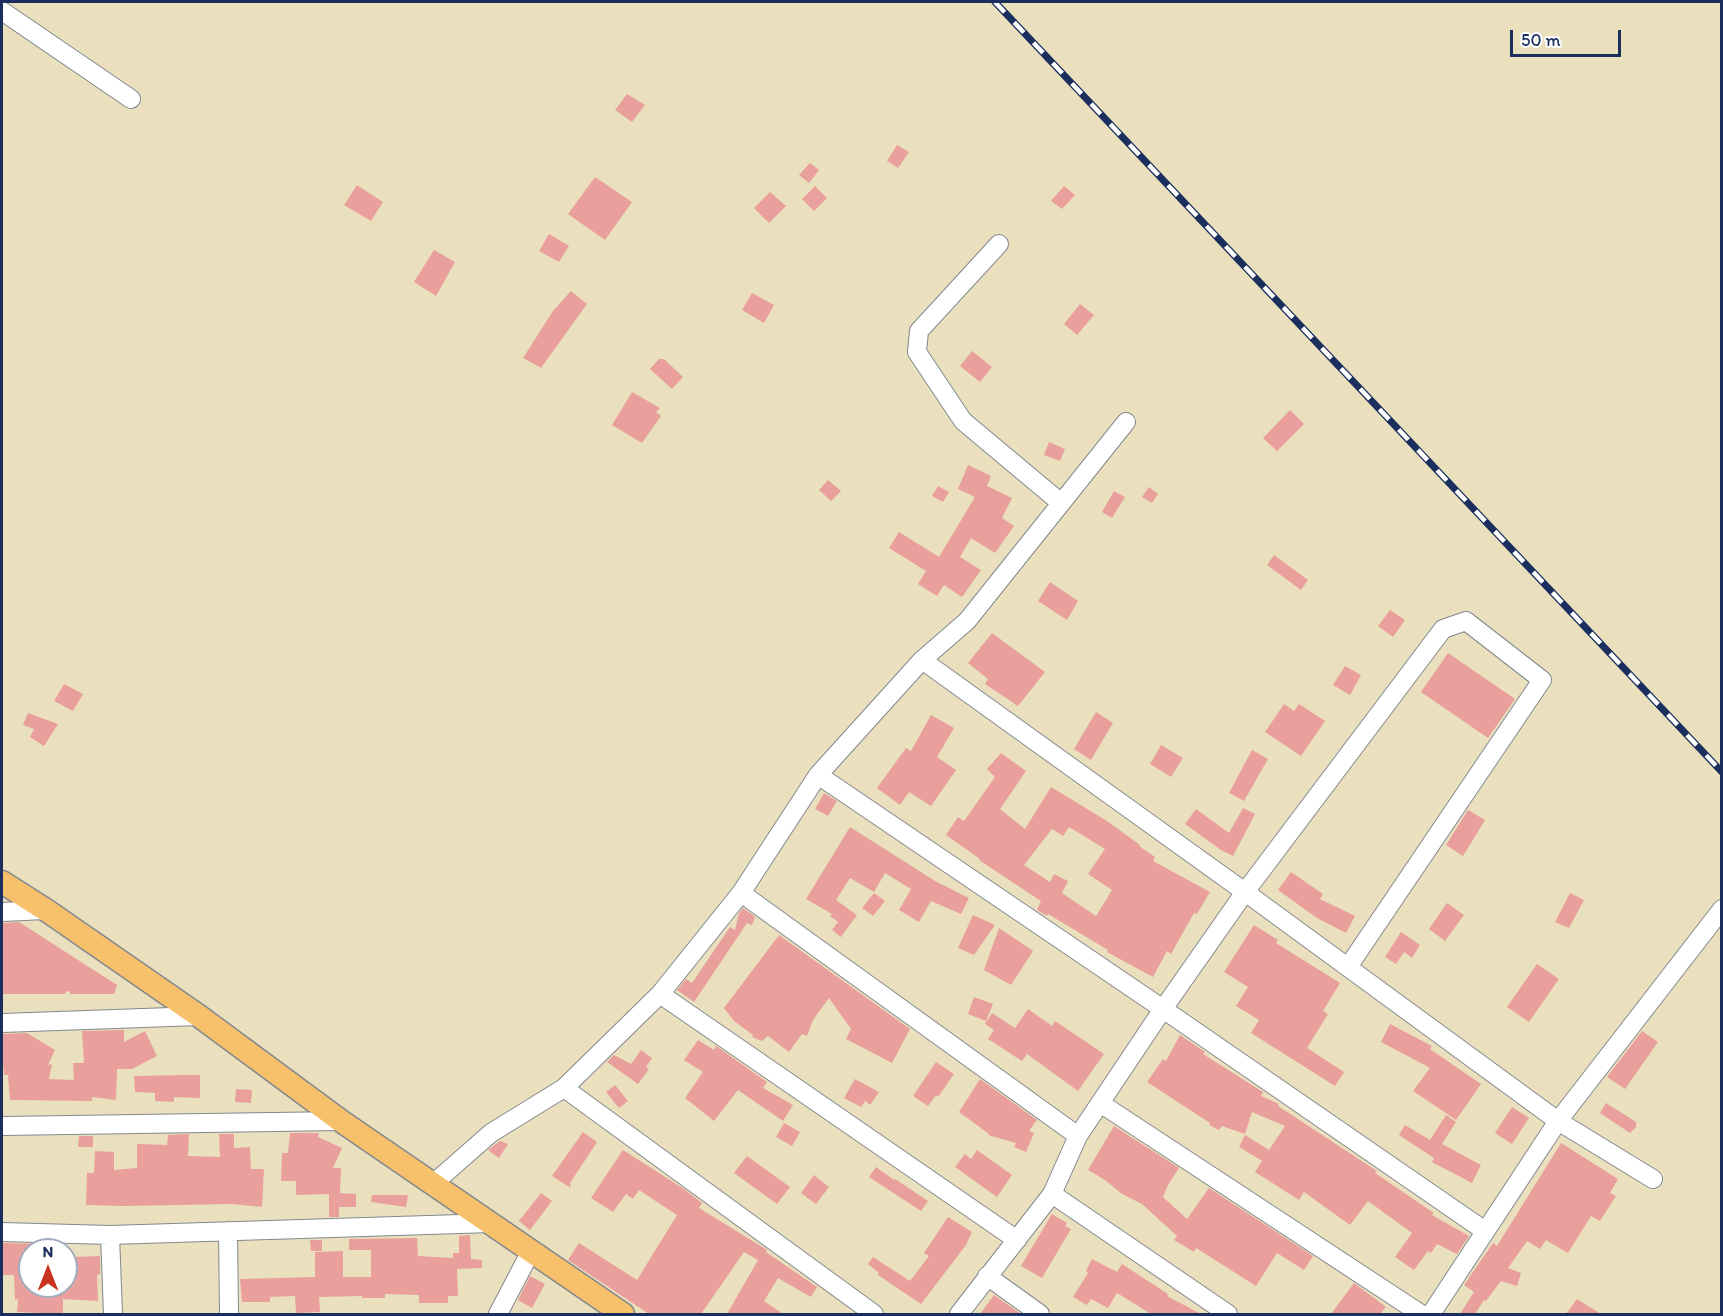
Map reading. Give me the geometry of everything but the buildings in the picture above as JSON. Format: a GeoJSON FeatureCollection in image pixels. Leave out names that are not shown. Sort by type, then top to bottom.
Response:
{"type":"FeatureCollection","features":[{"type":"Feature","properties":{"kind":"main road"},"geometry":{"type":"LineString","coordinates":[[2,882],[199,1016],[342,1121],[623,1314]]}},
{"type":"Feature","properties":{"kind":"street"},"geometry":{"type":"LineString","coordinates":[[2,11],[131,99]]}},
{"type":"Feature","properties":{"kind":"street"},"geometry":{"type":"LineString","coordinates":[[999,244],[919,331],[917,352],[963,421],[1061,503]]}},
{"type":"Feature","properties":{"kind":"street"},"geometry":{"type":"LineString","coordinates":[[434,1183],[491,1133],[564,1088],[660,994],[741,892],[818,775],[922,660],[967,621],[1126,422]]}},
{"type":"Feature","properties":{"kind":"street"},"geometry":{"type":"LineString","coordinates":[[959,1314],[1052,1194],[1078,1136],[1245,892],[1443,629],[1466,621],[1542,680],[1348,967]]}},
{"type":"Feature","properties":{"kind":"street"},"geometry":{"type":"LineString","coordinates":[[922,660],[1558,1121],[1653,1179]]}},
{"type":"Feature","properties":{"kind":"street"},"geometry":{"type":"LineString","coordinates":[[818,775],[1163,1009],[1485,1232]]}},
{"type":"Feature","properties":{"kind":"street"},"geometry":{"type":"LineString","coordinates":[[741,892],[1078,1136]]}},
{"type":"Feature","properties":{"kind":"street"},"geometry":{"type":"LineString","coordinates":[[1431,1314],[1558,1121],[1722,909]]}},
{"type":"Feature","properties":{"kind":"street"},"geometry":{"type":"LineString","coordinates":[[2,912],[46,910]]}},
{"type":"Feature","properties":{"kind":"street"},"geometry":{"type":"LineString","coordinates":[[660,994],[1017,1240]]}},
{"type":"Feature","properties":{"kind":"street"},"geometry":{"type":"LineString","coordinates":[[2,1023],[199,1016]]}},
{"type":"Feature","properties":{"kind":"street"},"geometry":{"type":"LineString","coordinates":[[564,1088],[874,1314]]}},
{"type":"Feature","properties":{"kind":"street"},"geometry":{"type":"LineString","coordinates":[[1100,1103],[1421,1314]]}},
{"type":"Feature","properties":{"kind":"street"},"geometry":{"type":"LineString","coordinates":[[2,1126],[342,1121]]}},
{"type":"Feature","properties":{"kind":"street"},"geometry":{"type":"LineString","coordinates":[[1052,1194],[1228,1314]]}},
{"type":"Feature","properties":{"kind":"street"},"geometry":{"type":"LineString","coordinates":[[2,1232],[110,1235],[492,1223]]}},
{"type":"Feature","properties":{"kind":"street"},"geometry":{"type":"LineString","coordinates":[[228,1231],[229,1314]]}},
{"type":"Feature","properties":{"kind":"street"},"geometry":{"type":"LineString","coordinates":[[110,1235],[113,1314]]}},
{"type":"Feature","properties":{"kind":"street"},"geometry":{"type":"LineString","coordinates":[[498,1314],[531,1251]]}},
{"type":"Feature","properties":{"kind":"street"},"geometry":{"type":"LineString","coordinates":[[987,1276],[1040,1314]]}},
{"type":"Feature","properties":{"kind":"railway"},"geometry":{"type":"LineString","coordinates":[[995,2],[1722,772]]}}]}
